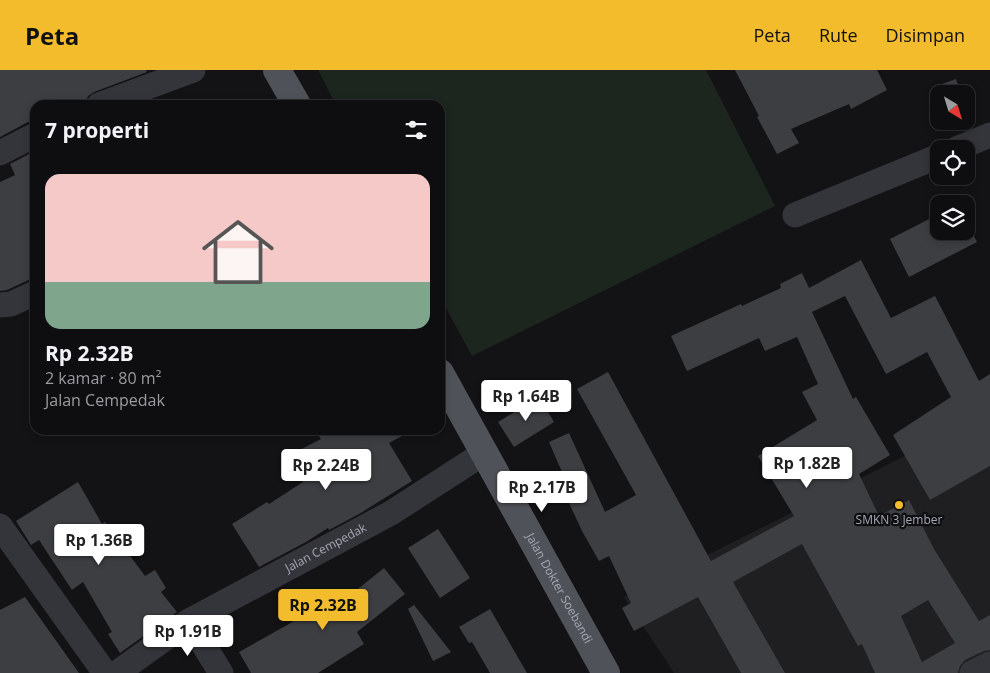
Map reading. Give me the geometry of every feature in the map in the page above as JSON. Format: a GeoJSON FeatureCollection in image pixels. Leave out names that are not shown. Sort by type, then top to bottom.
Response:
{"type":"FeatureCollection","features":[{"type":"Feature","properties":{"kind":"main road"},"geometry":{"type":"LineString","coordinates":[[278,70],[294,100]]}},
{"type":"Feature","properties":{"kind":"main road","name":"Jalan Dokter Soebandi"},"geometry":{"type":"LineString","coordinates":[[445,382],[606,673]]}},
{"type":"Feature","properties":{"kind":"street"},"geometry":{"type":"LineString","coordinates":[[112,100],[193,70]]}},
{"type":"Feature","properties":{"kind":"street"},"geometry":{"type":"LineString","coordinates":[[975,141],[990,135]]}},
{"type":"Feature","properties":{"kind":"street"},"geometry":{"type":"LineString","coordinates":[[0,153],[30,138]]}},
{"type":"Feature","properties":{"kind":"street"},"geometry":{"type":"LineString","coordinates":[[795,215],[930,160]]}},
{"type":"Feature","properties":{"kind":"street"},"geometry":{"type":"LineString","coordinates":[[0,305],[11,304],[30,295]]}},
{"type":"Feature","properties":{"kind":"street","name":"Jalan Cempedak"},"geometry":{"type":"LineString","coordinates":[[117,673],[189,620],[391,512],[484,453]]}},
{"type":"Feature","properties":{"kind":"street"},"geometry":{"type":"LineString","coordinates":[[0,526],[105,673]]}},
{"type":"Feature","properties":{"kind":"street"},"geometry":{"type":"LineString","coordinates":[[189,620],[221,673]]}},
{"type":"Feature","properties":{"kind":"street"},"geometry":{"type":"LineString","coordinates":[[972,673],[990,664]]}},
{"type":"Feature","properties":{"kind":"shaded area"},"geometry":{"type":"Polygon","coordinates":[[[318,70],[706,70],[775,206],[472,356],[445,306],[445,100],[333,100],[318,70]]]}},
{"type":"Feature","properties":{"kind":"shaded area","name":"SMKN 3 Jember"},"geometry":{"type":"Polygon","coordinates":[[[990,413],[990,673],[674,673],[624,597],[990,413]]]}},
{"type":"Feature","properties":{"kind":"building"},"geometry":{"type":"Polygon","coordinates":[[[0,70],[146,70],[147,72],[94,92],[88,96],[87,100],[30,100],[30,122],[0,137],[0,70]]]}},
{"type":"Feature","properties":{"kind":"building"},"geometry":{"type":"Polygon","coordinates":[[[735,70],[877,70],[887,90],[851,109],[849,104],[791,129],[799,143],[777,154],[735,70]]]}},
{"type":"Feature","properties":{"kind":"building"},"geometry":{"type":"Polygon","coordinates":[[[956,79],[958,85],[940,85],[956,79]]]}},
{"type":"Feature","properties":{"kind":"building"},"geometry":{"type":"Polygon","coordinates":[[[30,154],[30,279],[7,290],[0,291],[0,182],[15,175],[10,164],[30,154]]]}},
{"type":"Feature","properties":{"kind":"building"},"geometry":{"type":"Polygon","coordinates":[[[930,219],[930,240],[975,240],[975,238],[977,242],[909,277],[890,239],[930,219]]]}},
{"type":"Feature","properties":{"kind":"building"},"geometry":{"type":"Polygon","coordinates":[[[861,260],[891,318],[935,296],[979,381],[990,374],[990,466],[930,500],[893,435],[951,397],[927,352],[886,374],[845,296],[812,312],[853,399],[856,397],[890,455],[859,474],[879,516],[909,500],[934,549],[979,621],[990,615],[990,650],[965,660],[960,666],[958,673],[875,673],[862,644],[858,646],[802,544],[733,582],[785,673],[741,673],[698,597],[634,631],[622,608],[631,603],[609,556],[599,561],[582,531],[556,475],[562,472],[549,442],[569,433],[605,512],[636,495],[577,389],[608,372],[711,561],[794,516],[758,456],[817,420],[802,392],[818,384],[797,337],[765,351],[759,338],[687,371],[671,336],[781,288],[780,284],[802,273],[809,288],[861,260]],[[928,600],[901,616],[922,662],[955,643],[928,600]]]}},
{"type":"Feature","properties":{"kind":"building"},"geometry":{"type":"Polygon","coordinates":[[[539,397],[554,422],[514,447],[498,422],[539,397]]]}},
{"type":"Feature","properties":{"kind":"building"},"geometry":{"type":"Polygon","coordinates":[[[318,435],[404,435],[389,443],[412,481],[359,514],[329,530],[328,528],[259,567],[232,524],[267,502],[269,504],[303,482],[301,479],[304,477],[292,454],[321,439],[318,435]]]}},
{"type":"Feature","properties":{"kind":"building"},"geometry":{"type":"Polygon","coordinates":[[[78,482],[102,524],[105,522],[145,576],[155,570],[166,588],[161,592],[177,612],[120,653],[108,634],[112,632],[83,582],[72,590],[39,540],[31,545],[16,521],[78,482]]]}},
{"type":"Feature","properties":{"kind":"building"},"geometry":{"type":"Polygon","coordinates":[[[438,529],[470,578],[440,598],[408,548],[438,529]]]}},
{"type":"Feature","properties":{"kind":"building"},"geometry":{"type":"Polygon","coordinates":[[[384,568],[405,594],[357,632],[364,644],[318,673],[251,673],[239,652],[334,596],[339,604],[384,568]]]}},
{"type":"Feature","properties":{"kind":"building"},"geometry":{"type":"Polygon","coordinates":[[[25,597],[79,673],[0,673],[0,610],[25,597]]]}},
{"type":"Feature","properties":{"kind":"building"},"geometry":{"type":"Polygon","coordinates":[[[414,605],[451,652],[433,661],[408,609],[414,605]]]}},
{"type":"Feature","properties":{"kind":"building"},"geometry":{"type":"Polygon","coordinates":[[[490,609],[527,673],[490,673],[472,642],[469,643],[459,627],[490,609]]]}},
{"type":"Feature","properties":{"kind":"place","name":"SMKN 3 Jember"},"geometry":{"type":"Point","coordinates":[899,505]}}]}
